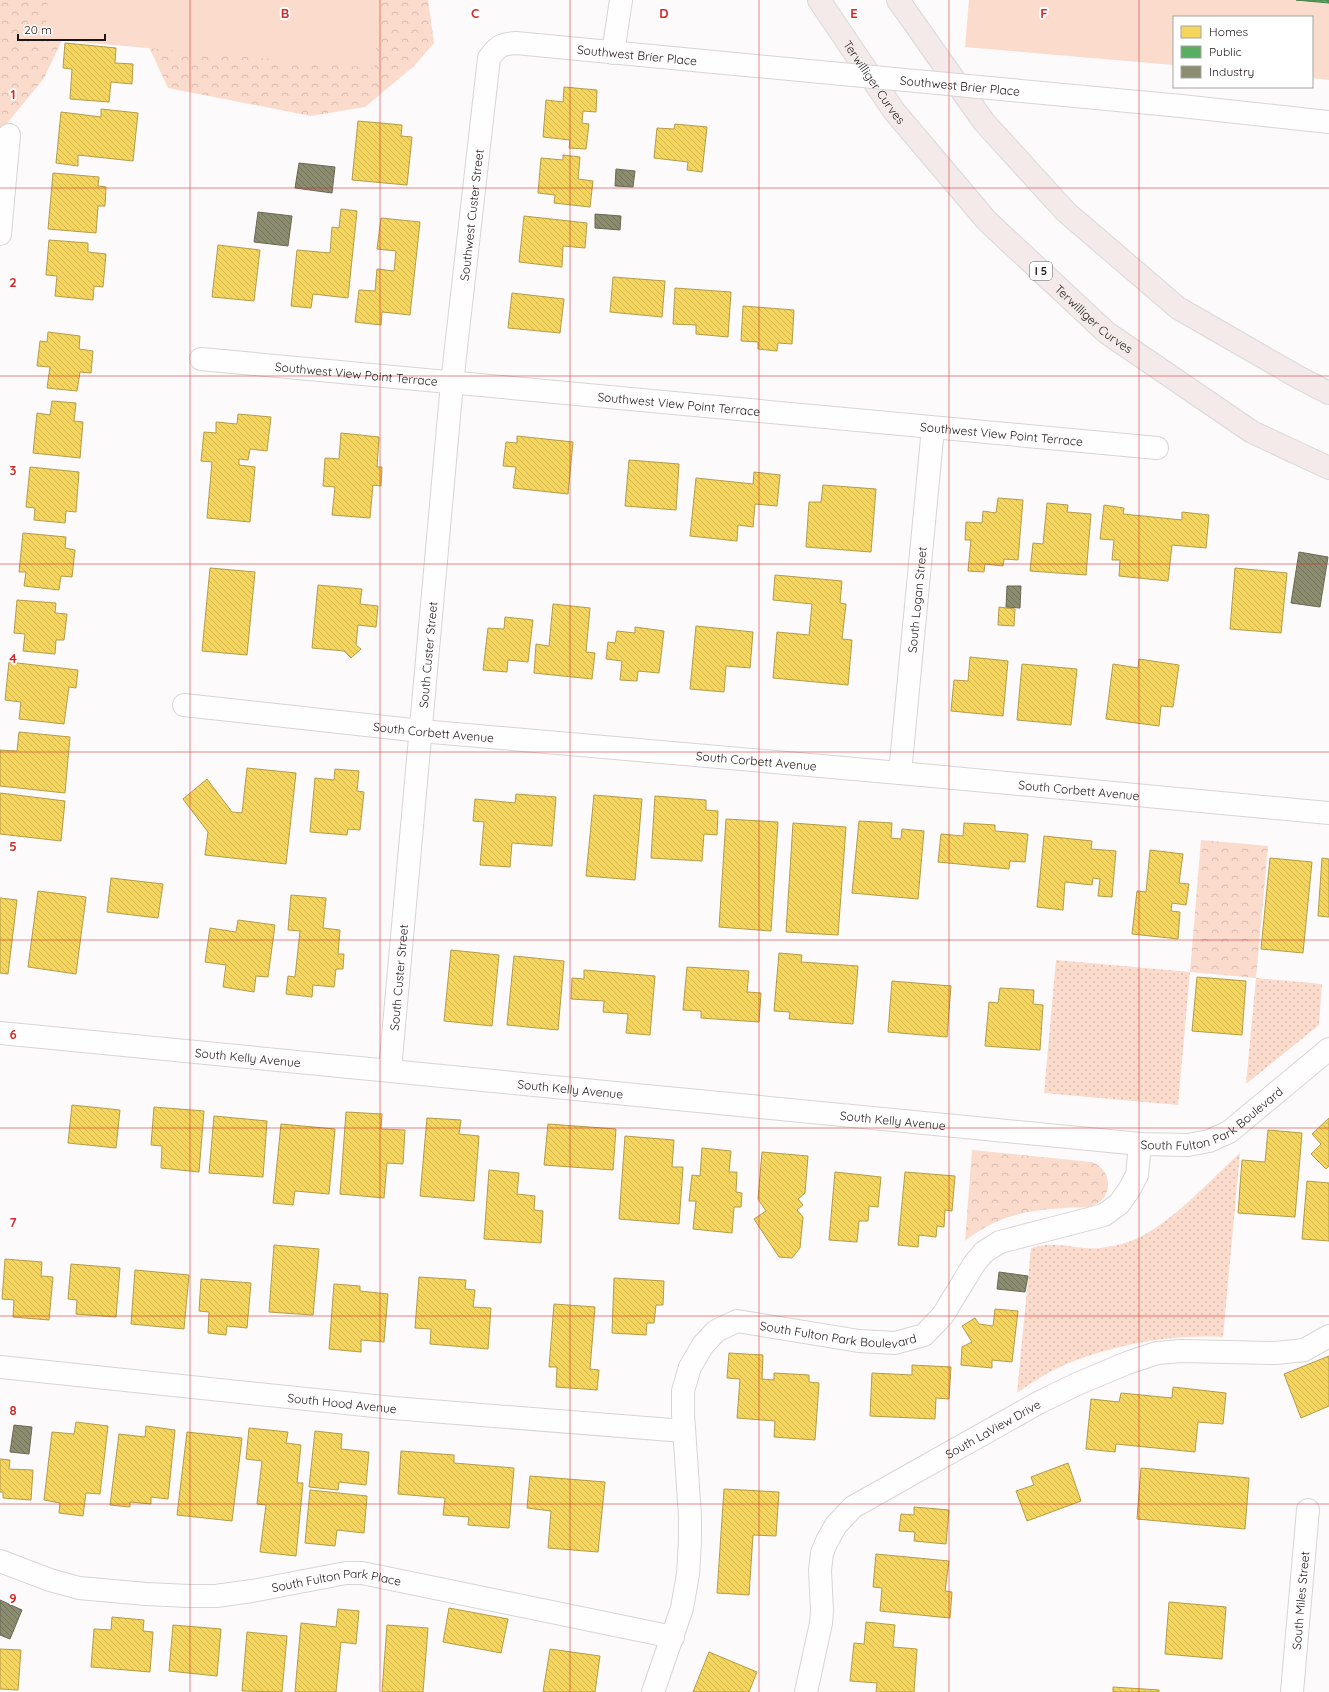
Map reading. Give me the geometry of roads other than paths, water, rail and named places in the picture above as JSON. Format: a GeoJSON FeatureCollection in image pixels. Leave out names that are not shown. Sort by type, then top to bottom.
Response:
{"type":"FeatureCollection","features":[{"type":"Feature","properties":{"kind":"highway","name":"Terwilliger Curves"},"geometry":{"type":"LineString","coordinates":[[819,0],[894,111],[987,221],[1107,333],[1252,432],[1329,468]]}},
{"type":"Feature","properties":{"kind":"highway"},"geometry":{"type":"LineString","coordinates":[[898,0],[984,122],[1066,212],[1178,308],[1289,372],[1329,393]]}},
{"type":"Feature","properties":{"kind":"street"},"geometry":{"type":"LineString","coordinates":[[613,53],[621,0]]}},
{"type":"Feature","properties":{"kind":"street","name":"Southwest Brier Place"},"geometry":{"type":"LineString","coordinates":[[496,49],[504,43],[516,43],[1181,106],[1329,122]]}},
{"type":"Feature","properties":{"kind":"street","name":"Southwest Custer Street"},"geometry":{"type":"LineString","coordinates":[[452,383],[487,70],[489,58],[496,49]]}},
{"type":"Feature","properties":{"kind":"street"},"geometry":{"type":"LineString","coordinates":[[0,234],[9,135]]}},
{"type":"Feature","properties":{"kind":"street","name":"Southwest View Point Terrace"},"geometry":{"type":"LineString","coordinates":[[200,359],[1157,448]]}},
{"type":"Feature","properties":{"kind":"street","name":"South Custer Street"},"geometry":{"type":"LineString","coordinates":[[390,1070],[452,383]]}},
{"type":"Feature","properties":{"kind":"street","name":"South Logan Street"},"geometry":{"type":"LineString","coordinates":[[900,773],[933,428]]}},
{"type":"Feature","properties":{"kind":"street","name":"South Corbett Avenue"},"geometry":{"type":"LineString","coordinates":[[184,705],[421,731],[900,773],[1329,813]]}},
{"type":"Feature","properties":{"kind":"street","name":"South Kelly Avenue"},"geometry":{"type":"LineString","coordinates":[[0,1033],[1140,1144]]}},
{"type":"Feature","properties":{"kind":"street","name":"South Fulton Park Boulevard"},"geometry":{"type":"LineString","coordinates":[[653,1692],[682,1608],[688,1574],[690,1541],[683,1391],[690,1367],[703,1345],[716,1331],[737,1321],[879,1343],[895,1343],[924,1335],[943,1315],[974,1264],[984,1252],[1000,1242],[1104,1215],[1119,1204],[1137,1175],[1140,1144],[1188,1145],[1209,1141],[1229,1132],[1329,1049]]}},
{"type":"Feature","properties":{"kind":"street","name":"South LaView Drive"},"geometry":{"type":"LineString","coordinates":[[806,1692],[821,1623],[822,1611],[820,1570],[822,1554],[827,1540],[836,1526],[853,1507],[1040,1402],[1077,1384],[1127,1363],[1157,1353],[1181,1351],[1264,1354],[1304,1350],[1329,1336]]}},
{"type":"Feature","properties":{"kind":"street","name":"South Hood Avenue"},"geometry":{"type":"LineString","coordinates":[[0,1367],[393,1408],[684,1431]]}},
{"type":"Feature","properties":{"kind":"street","name":"South Miles Street"},"geometry":{"type":"LineString","coordinates":[[1292,1692],[1308,1510]]}},
{"type":"Feature","properties":{"kind":"street","name":"South Fulton Park Place"},"geometry":{"type":"LineString","coordinates":[[0,1561],[50,1580],[79,1588],[189,1596],[231,1594],[346,1572],[362,1572],[673,1637]]}}]}
